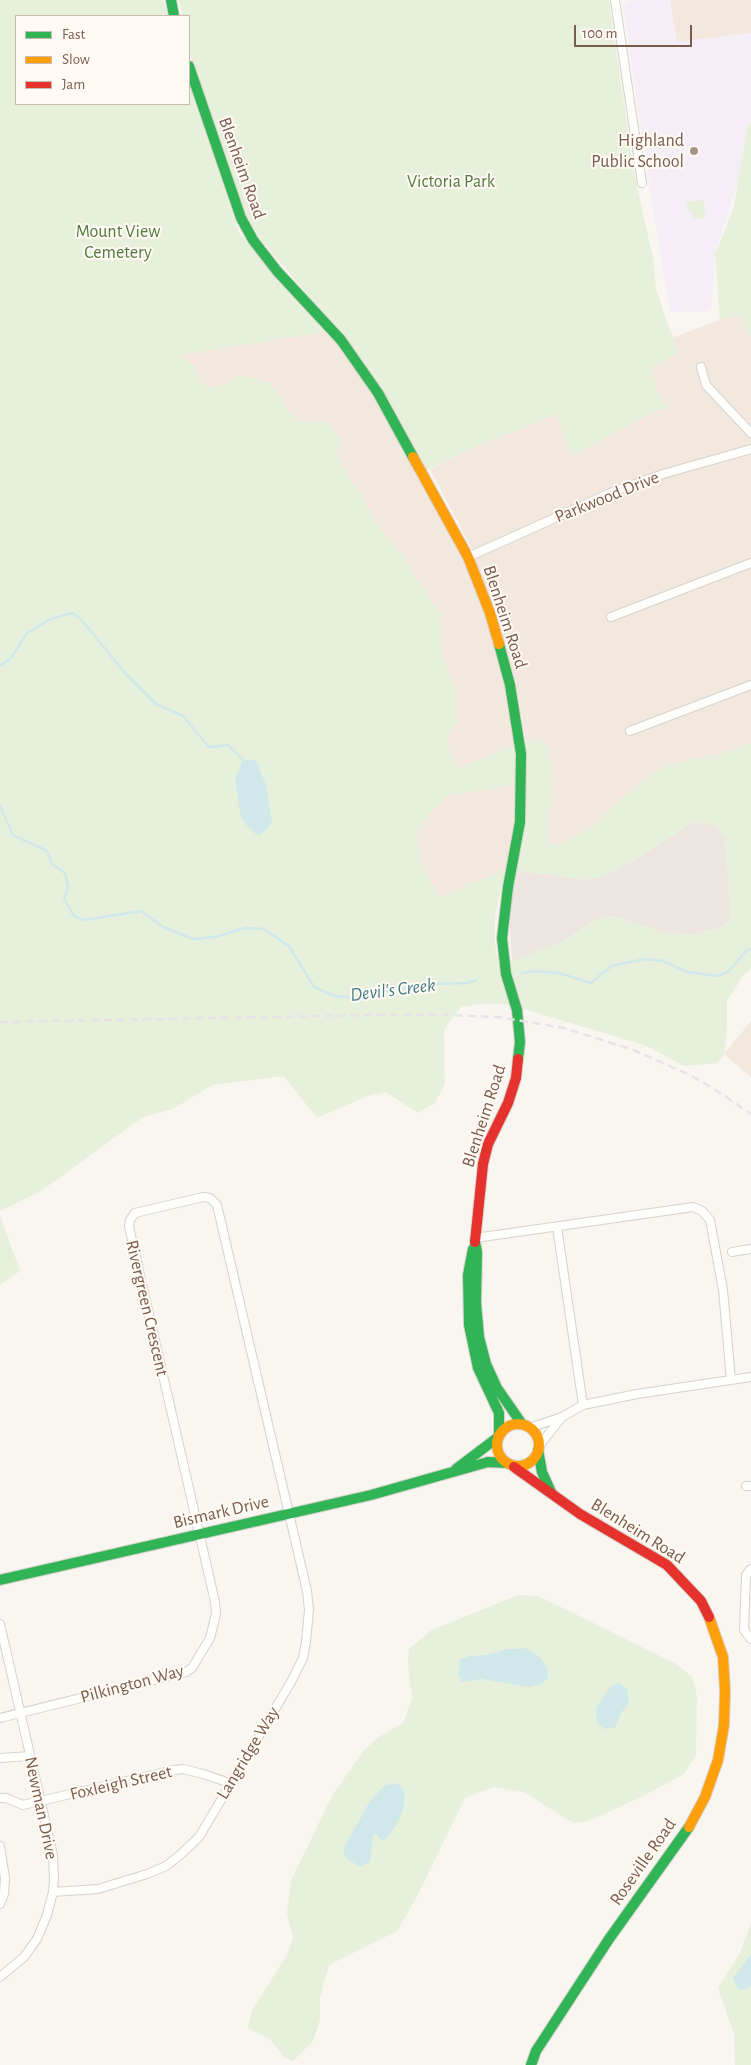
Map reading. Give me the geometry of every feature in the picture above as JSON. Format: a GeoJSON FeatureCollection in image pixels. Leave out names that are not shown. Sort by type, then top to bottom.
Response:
{"type":"FeatureCollection","features":[{"type":"Feature","properties":{"kind":"main road"},"geometry":{"type":"LineString","coordinates":[[171,0],[174,15]]}},
{"type":"Feature","properties":{"kind":"main road","name":"Blenheim Road"},"geometry":{"type":"LineString","coordinates":[[190,69],[241,218],[253,240],[277,271],[341,340],[378,393],[468,558],[490,613],[510,685],[521,754],[520,822],[508,887],[502,938],[506,974],[518,1020],[519,1058],[516,1078],[508,1103],[495,1127],[483,1164],[475,1242],[471,1252],[468,1275],[469,1325],[478,1368],[499,1413],[498,1436]]}},
{"type":"Feature","properties":{"kind":"main road","name":"Blenheim Road"},"geometry":{"type":"LineString","coordinates":[[475,1242],[478,1252],[476,1304],[482,1351],[497,1388],[526,1426]]}},
{"type":"Feature","properties":{"kind":"main road"},"geometry":{"type":"LineString","coordinates":[[509,1426],[526,1426],[536,1435],[539,1448],[530,1462],[520,1467],[511,1465],[498,1452],[498,1436],[509,1426]]}},
{"type":"Feature","properties":{"kind":"main road","name":"Bismark Drive"},"geometry":{"type":"LineString","coordinates":[[449,1474],[498,1436]]}},
{"type":"Feature","properties":{"kind":"main road","name":"Blenheim Road"},"geometry":{"type":"LineString","coordinates":[[539,1448],[542,1472],[552,1493]]}},
{"type":"Feature","properties":{"kind":"main road","name":"Bismark Drive"},"geometry":{"type":"LineString","coordinates":[[0,1580],[433,1480],[488,1462],[511,1465]]}},
{"type":"Feature","properties":{"kind":"main road","name":"Blenheim Road"},"geometry":{"type":"LineString","coordinates":[[511,1465],[580,1514],[667,1565],[701,1600],[713,1624],[723,1657]]}},
{"type":"Feature","properties":{"kind":"main road","name":"Roseville Road"},"geometry":{"type":"LineString","coordinates":[[531,2065],[536,2051],[609,1939],[689,1827],[705,1797],[718,1760],[724,1725],[723,1657]]}},
{"type":"Feature","properties":{"kind":"street"},"geometry":{"type":"LineString","coordinates":[[615,0],[642,183]]}},
{"type":"Feature","properties":{"kind":"street"},"geometry":{"type":"LineString","coordinates":[[701,367],[706,385],[751,433]]}},
{"type":"Feature","properties":{"kind":"street","name":"Parkwood Drive"},"geometry":{"type":"LineString","coordinates":[[468,558],[615,491],[663,474],[751,449]]}},
{"type":"Feature","properties":{"kind":"street"},"geometry":{"type":"LineString","coordinates":[[611,617],[751,564]]}},
{"type":"Feature","properties":{"kind":"street"},"geometry":{"type":"LineString","coordinates":[[630,731],[751,685]]}},
{"type":"Feature","properties":{"kind":"street","name":"Rivergreen Crescent"},"geometry":{"type":"LineString","coordinates":[[200,1534],[129,1227],[130,1220],[135,1213],[203,1197],[210,1198],[217,1205],[289,1513]]}},
{"type":"Feature","properties":{"kind":"street"},"geometry":{"type":"LineString","coordinates":[[475,1242],[557,1226],[693,1207],[702,1211],[710,1220],[723,1290],[731,1380]]}},
{"type":"Feature","properties":{"kind":"street"},"geometry":{"type":"LineString","coordinates":[[557,1226],[582,1405]]}},
{"type":"Feature","properties":{"kind":"street"},"geometry":{"type":"LineString","coordinates":[[732,1252],[751,1250]]}},
{"type":"Feature","properties":{"kind":"street"},"geometry":{"type":"LineString","coordinates":[[526,1426],[562,1417],[582,1405],[637,1394],[751,1377]]}},
{"type":"Feature","properties":{"kind":"street"},"geometry":{"type":"LineString","coordinates":[[539,1448],[562,1417]]}},
{"type":"Feature","properties":{"kind":"street","name":"Langridge Way"},"geometry":{"type":"LineString","coordinates":[[53,1892],[98,1889],[121,1884],[166,1866],[199,1837],[291,1682],[303,1658],[309,1610],[307,1591],[289,1513]]}},
{"type":"Feature","properties":{"kind":"street","name":"Pilkington Way"},"geometry":{"type":"LineString","coordinates":[[0,1718],[178,1674],[192,1668],[210,1638],[216,1614],[216,1602],[200,1534]]}},
{"type":"Feature","properties":{"kind":"street"},"geometry":{"type":"LineString","coordinates":[[751,1569],[746,1575],[744,1630],[751,1639]]}},
{"type":"Feature","properties":{"kind":"street","name":"Newman Drive"},"geometry":{"type":"LineString","coordinates":[[0,1624],[52,1855],[53,1892],[48,1915],[37,1939],[24,1957],[0,1977]]}},
{"type":"Feature","properties":{"kind":"street"},"geometry":{"type":"LineString","coordinates":[[0,1758],[30,1756]]}},
{"type":"Feature","properties":{"kind":"street","name":"Foxleigh Street"},"geometry":{"type":"LineString","coordinates":[[0,1798],[6,1798],[23,1805],[183,1769],[230,1783]]}},
{"type":"Feature","properties":{"kind":"street"},"geometry":{"type":"LineString","coordinates":[[0,1846],[5,1878],[4,1894],[0,1904]]}},
{"type":"Feature","properties":{"kind":"shaded area"},"geometry":{"type":"Polygon","coordinates":[[[670,0],[751,0],[751,33],[677,42],[670,0]]]}},
{"type":"Feature","properties":{"kind":"shaded area","name":"Highland Public School"},"geometry":{"type":"Polygon","coordinates":[[[670,0],[677,42],[751,33],[751,122],[747,128],[740,174],[715,255],[711,311],[670,312],[623,6],[627,1],[670,0]]]}},
{"type":"Feature","properties":{"kind":"shaded area"},"geometry":{"type":"Polygon","coordinates":[[[739,316],[751,336],[751,743],[728,752],[665,765],[629,792],[593,825],[557,846],[547,841],[552,788],[540,738],[526,742],[516,683],[470,545],[430,469],[491,439],[558,412],[667,407],[642,368],[661,342],[720,320],[739,316]]]}},
{"type":"Feature","properties":{"kind":"shaded area"},"geometry":{"type":"Polygon","coordinates":[[[331,329],[378,393],[468,557],[490,613],[521,754],[512,867],[440,897],[398,822],[270,384],[188,389],[181,355],[331,329]]]}},
{"type":"Feature","properties":{"kind":"shaded area"},"geometry":{"type":"Polygon","coordinates":[[[705,822],[719,828],[725,839],[731,917],[725,925],[693,935],[665,933],[613,916],[599,918],[565,940],[512,962],[509,916],[515,870],[588,880],[604,876],[637,859],[690,824],[705,822]]]}},
{"type":"Feature","properties":{"kind":"shaded area"},"geometry":{"type":"Polygon","coordinates":[[[751,1021],[751,1077],[724,1054],[751,1021]]]}},
{"type":"Feature","properties":{"kind":"green space"},"geometry":{"type":"Polygon","coordinates":[[[0,0],[163,0],[168,15],[15,15],[15,105],[190,105],[190,86],[240,235],[251,242],[330,322],[248,224],[195,72],[190,53],[190,15],[182,15],[179,0],[609,0],[634,173],[653,258],[656,289],[679,352],[650,369],[659,394],[668,407],[649,414],[572,457],[557,414],[475,447],[418,474],[336,330],[181,355],[194,366],[201,383],[216,388],[241,375],[270,383],[297,421],[329,422],[340,438],[337,455],[381,529],[404,557],[441,616],[442,653],[456,690],[456,720],[448,738],[451,756],[461,768],[511,746],[540,738],[549,748],[552,788],[547,842],[557,846],[593,825],[629,792],[665,765],[728,752],[751,743],[751,968],[743,976],[727,1001],[727,1028],[724,1054],[717,1063],[684,1066],[647,1046],[527,1010],[503,1004],[480,1004],[461,1007],[444,1029],[445,1084],[435,1103],[418,1113],[386,1092],[370,1095],[317,1118],[284,1076],[212,1085],[173,1109],[143,1117],[41,1191],[0,1211],[0,0]],[[524,784],[449,795],[431,812],[417,836],[421,863],[440,897],[506,869],[495,916],[495,944],[499,966],[565,940],[599,918],[613,916],[665,933],[693,935],[725,925],[731,917],[725,839],[719,828],[705,822],[690,824],[637,859],[604,876],[588,880],[515,870],[524,784]]]}},
{"type":"Feature","properties":{"kind":"green space"},"geometry":{"type":"Polygon","coordinates":[[[751,122],[751,336],[739,316],[720,320],[715,255],[734,207],[747,128],[751,122]]]}},
{"type":"Feature","properties":{"kind":"green space"},"geometry":{"type":"Polygon","coordinates":[[[700,200],[704,202],[705,216],[695,219],[691,210],[687,210],[686,205],[687,202],[700,200]]]}},
{"type":"Feature","properties":{"kind":"green space"},"geometry":{"type":"Polygon","coordinates":[[[0,1215],[20,1271],[0,1285],[0,1215]]]}},
{"type":"Feature","properties":{"kind":"green space"},"geometry":{"type":"Polygon","coordinates":[[[518,1595],[537,1596],[561,1607],[676,1664],[692,1677],[697,1696],[696,1755],[684,1774],[641,1797],[589,1821],[573,1823],[524,1792],[493,1787],[465,1798],[414,1902],[397,1931],[329,1965],[320,1998],[320,2020],[313,2041],[293,2061],[285,2058],[270,2039],[248,2028],[252,2010],[286,1957],[293,1939],[287,1913],[291,1881],[332,1796],[364,1750],[379,1737],[403,1723],[412,1698],[408,1664],[409,1649],[430,1631],[518,1595]],[[526,1648],[507,1649],[486,1655],[469,1656],[480,1679],[499,1681],[547,1667],[539,1656],[526,1648]],[[611,1686],[607,1694],[616,1727],[620,1715],[629,1703],[611,1686]],[[399,1783],[385,1785],[370,1801],[343,1851],[371,1843],[373,1835],[377,1834],[399,1783]]]}},
{"type":"Feature","properties":{"kind":"green space"},"geometry":{"type":"Polygon","coordinates":[[[751,1923],[751,2065],[735,2065],[734,2034],[718,1988],[740,1953],[751,1923]]]}},
{"type":"Feature","properties":{"kind":"water"},"geometry":{"type":"Polygon","coordinates":[[[243,760],[256,760],[266,785],[272,821],[266,830],[258,836],[241,817],[235,779],[243,760]]]}},
{"type":"Feature","properties":{"kind":"water"},"geometry":{"type":"Polygon","coordinates":[[[526,1648],[539,1656],[547,1667],[548,1678],[542,1684],[530,1687],[481,1679],[462,1682],[458,1675],[460,1659],[507,1649],[526,1648]]]}},
{"type":"Feature","properties":{"kind":"water"},"geometry":{"type":"Polygon","coordinates":[[[619,1683],[627,1689],[629,1703],[620,1715],[616,1727],[605,1729],[597,1724],[596,1708],[611,1686],[619,1683]]]}},
{"type":"Feature","properties":{"kind":"water"},"geometry":{"type":"Polygon","coordinates":[[[399,1783],[405,1793],[403,1810],[396,1826],[385,1840],[381,1840],[377,1834],[373,1835],[370,1862],[360,1867],[347,1859],[343,1851],[348,1840],[370,1801],[385,1785],[399,1783]]]}},
{"type":"Feature","properties":{"kind":"water"},"geometry":{"type":"Polygon","coordinates":[[[751,1954],[751,1986],[738,1990],[733,1978],[751,1954]]]}},
{"type":"Feature","properties":{"kind":"waterway"},"geometry":{"type":"LineString","coordinates":[[0,666],[11,658],[27,633],[51,619],[72,613],[80,618],[125,673],[156,704],[183,716],[209,747],[228,745],[243,760]]}},
{"type":"Feature","properties":{"kind":"waterway","name":"Devil's Creek"},"geometry":{"type":"LineString","coordinates":[[0,806],[13,835],[47,851],[52,864],[65,873],[68,887],[64,899],[74,916],[84,920],[141,911],[163,927],[193,939],[215,937],[245,928],[264,929],[289,946],[314,987],[335,996],[359,998],[397,988],[415,989],[431,984],[467,983],[476,980]]}},
{"type":"Feature","properties":{"kind":"waterway","name":"Devil's Creek"},"geometry":{"type":"LineString","coordinates":[[522,973],[535,971],[559,973],[591,983],[611,966],[645,959],[663,961],[688,972],[718,976],[729,971],[746,951],[751,949]]}},
{"type":"Feature","properties":{"kind":"railway"},"geometry":{"type":"LineString","coordinates":[[0,1022],[376,1015],[498,1017],[564,1028],[631,1049],[688,1074],[751,1114]]}},
{"type":"Feature","properties":{"kind":"traffic: fast"},"geometry":{"type":"LineString","coordinates":[[171,0],[174,15]]}},
{"type":"Feature","properties":{"kind":"traffic: fast"},"geometry":{"type":"LineString","coordinates":[[190,69],[241,218],[253,240],[277,271],[341,340],[378,393],[413,457]]}},
{"type":"Feature","properties":{"kind":"traffic: fast"},"geometry":{"type":"LineString","coordinates":[[499,644],[510,685],[521,754],[520,822],[508,887],[502,938],[506,974],[517,1010],[520,1042],[518,1059]]}},
{"type":"Feature","properties":{"kind":"traffic: fast"},"geometry":{"type":"LineString","coordinates":[[475,1242],[477,1252],[476,1303],[479,1337],[486,1364],[497,1388],[522,1424]]}},
{"type":"Feature","properties":{"kind":"traffic: fast"},"geometry":{"type":"LineString","coordinates":[[473,1249],[468,1275],[469,1325],[478,1368],[499,1413],[499,1433]]}},
{"type":"Feature","properties":{"kind":"traffic: fast"},"geometry":{"type":"LineString","coordinates":[[456,1469],[497,1438]]}},
{"type":"Feature","properties":{"kind":"traffic: fast"},"geometry":{"type":"LineString","coordinates":[[538,1450],[542,1472],[551,1492]]}},
{"type":"Feature","properties":{"kind":"traffic: fast"},"geometry":{"type":"LineString","coordinates":[[0,1580],[371,1495],[488,1462],[507,1463]]}},
{"type":"Feature","properties":{"kind":"traffic: fast"},"geometry":{"type":"LineString","coordinates":[[531,2065],[536,2051],[609,1939],[689,1827]]}},
{"type":"Feature","properties":{"kind":"traffic: slow"},"geometry":{"type":"LineString","coordinates":[[413,457],[468,557],[490,613],[499,644]]}},
{"type":"Feature","properties":{"kind":"traffic: slow"},"geometry":{"type":"LineString","coordinates":[[522,1424],[530,1427],[536,1433],[539,1445],[536,1457],[530,1463],[514,1466],[506,1463],[500,1457],[497,1441],[500,1433],[506,1427],[522,1424]]}},
{"type":"Feature","properties":{"kind":"traffic: slow"},"geometry":{"type":"LineString","coordinates":[[689,1827],[705,1797],[718,1760],[724,1725],[723,1657],[709,1617]]}},
{"type":"Feature","properties":{"kind":"traffic: jam"},"geometry":{"type":"LineString","coordinates":[[475,1242],[483,1164],[488,1144],[508,1103],[516,1078],[518,1059]]}},
{"type":"Feature","properties":{"kind":"traffic: jam"},"geometry":{"type":"LineString","coordinates":[[514,1467],[580,1514],[667,1565],[701,1601],[709,1617]]}},
{"type":"Feature","properties":{"kind":"place","name":"Highland Public School"},"geometry":{"type":"Point","coordinates":[694,151]}},
{"type":"Feature","properties":{"kind":"park label","name":"Victoria Park"},"geometry":{"type":"Point","coordinates":[451,182]}},
{"type":"Feature","properties":{"kind":"park label","name":"Mount View Cemetery"},"geometry":{"type":"Point","coordinates":[118,242]}}]}
